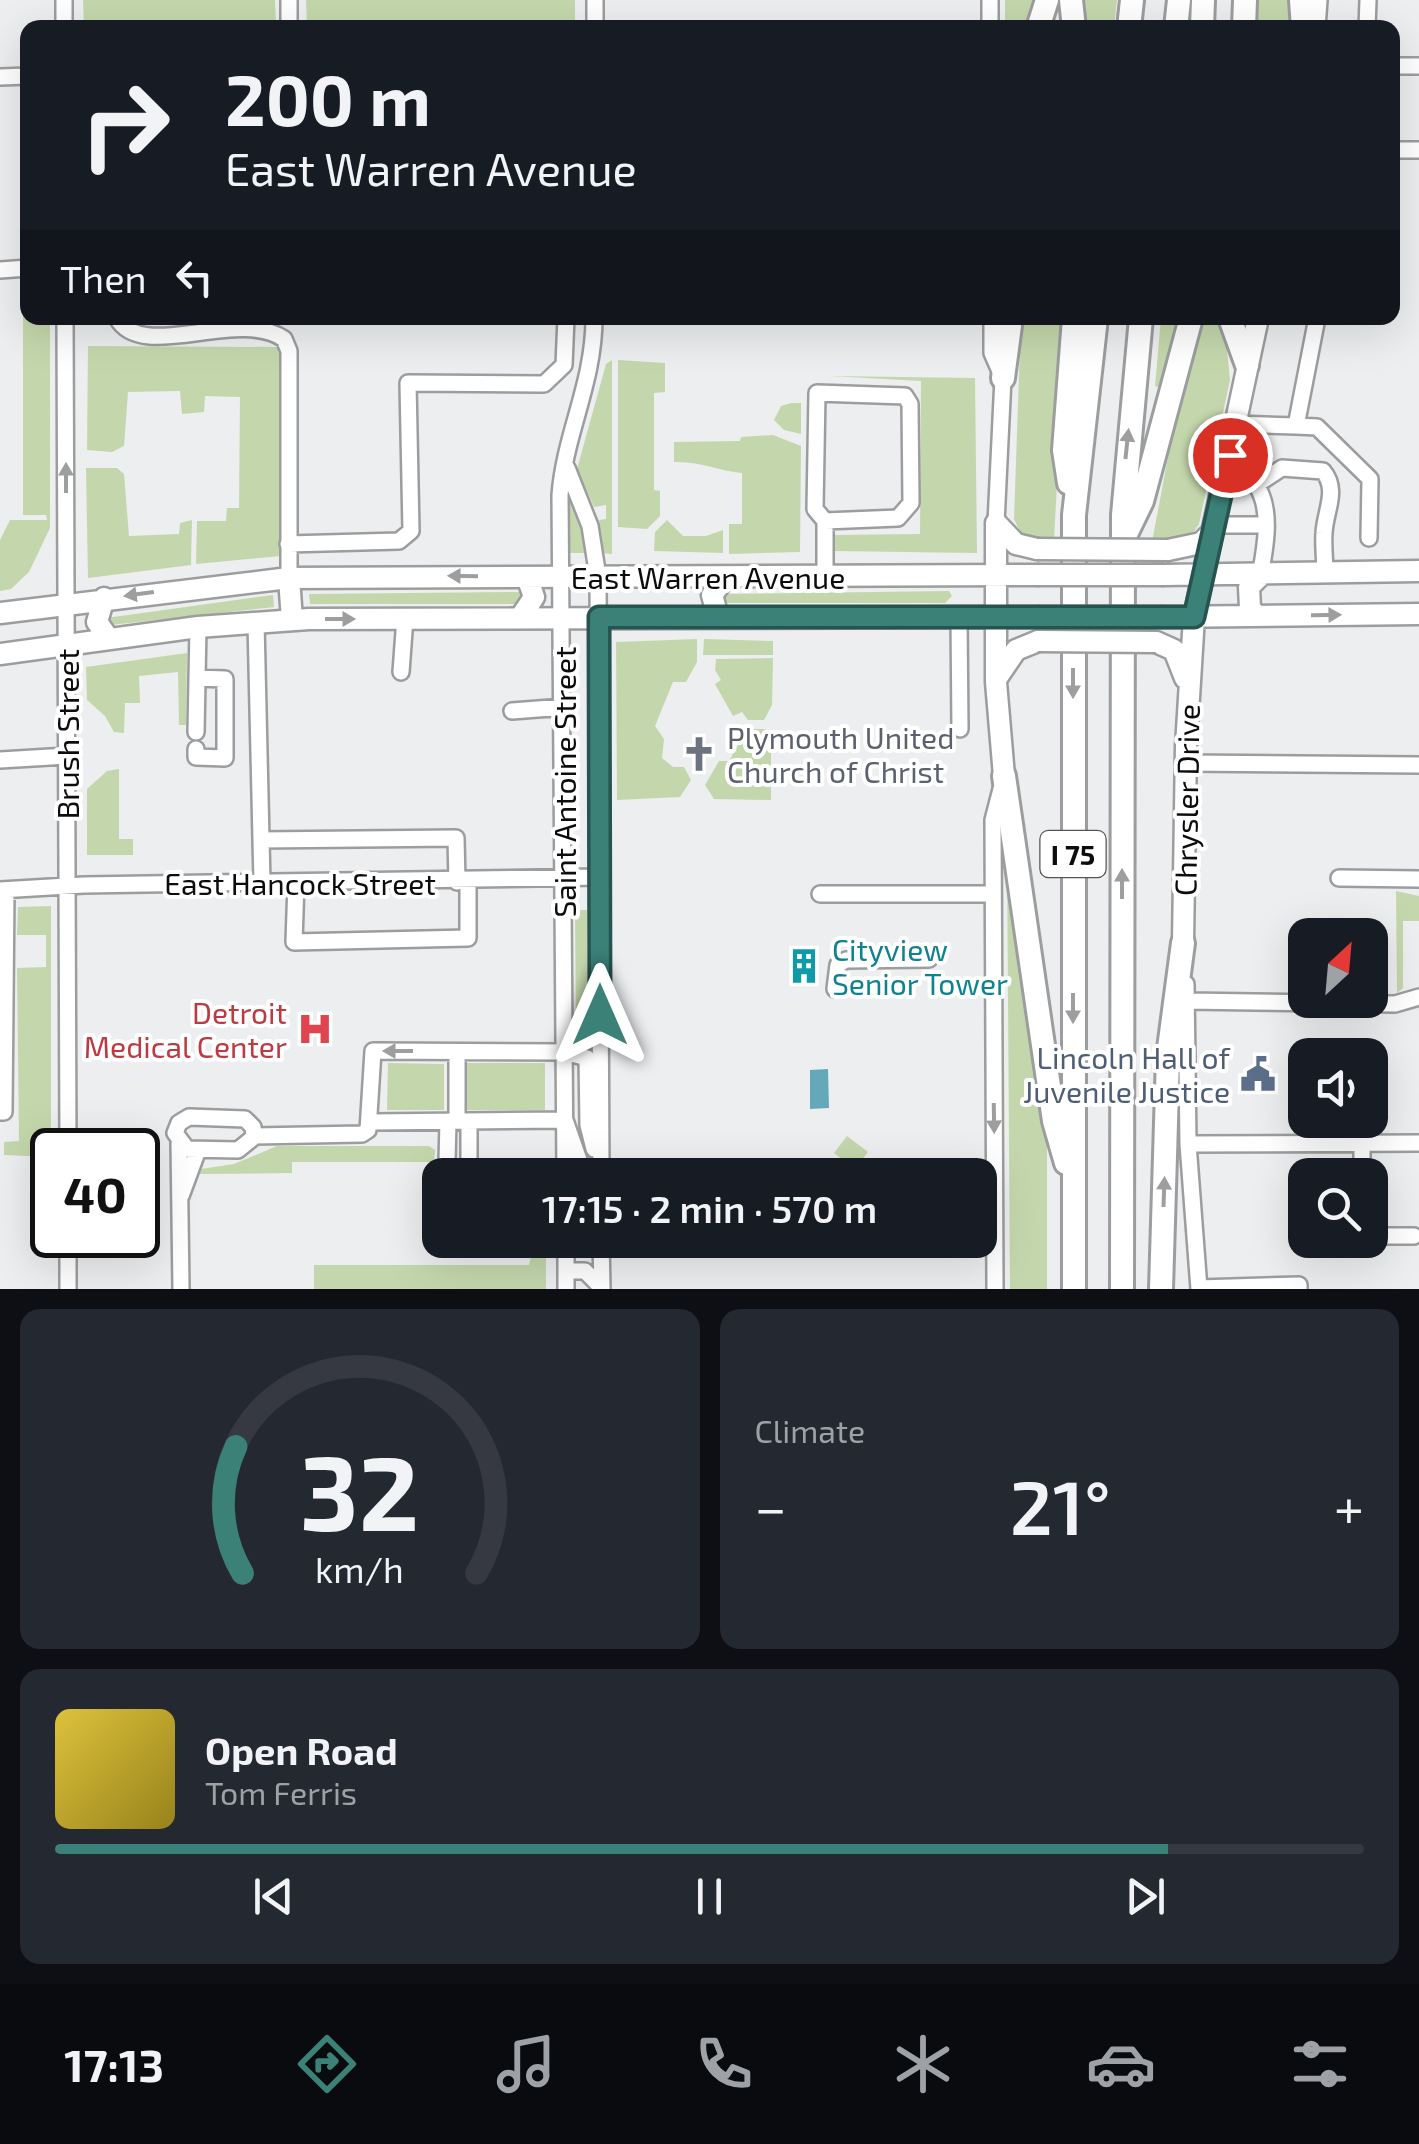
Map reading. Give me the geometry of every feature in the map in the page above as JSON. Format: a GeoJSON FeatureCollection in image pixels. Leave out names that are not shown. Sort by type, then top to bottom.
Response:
{"type":"FeatureCollection","features":[{"type":"Feature","properties":{"kind":"highway"},"geometry":{"type":"LineString","coordinates":[[1003,378],[1010,325]]}},
{"type":"Feature","properties":{"kind":"highway"},"geometry":{"type":"LineString","coordinates":[[1073,325],[1064,450],[1074,515]]}},
{"type":"Feature","properties":{"kind":"highway","name":"I 75"},"geometry":{"type":"LineString","coordinates":[[1074,1289],[1074,515],[1095,325]]}},
{"type":"Feature","properties":{"kind":"highway","name":"I 75"},"geometry":{"type":"LineString","coordinates":[[1122,1289],[1123,541],[1126,451],[1141,325]]}},
{"type":"Feature","properties":{"kind":"highway"},"geometry":{"type":"LineString","coordinates":[[1123,541],[1142,501],[1189,325]]}},
{"type":"Feature","properties":{"kind":"highway"},"geometry":{"type":"LineString","coordinates":[[1232,325],[1247,366]]}},
{"type":"Feature","properties":{"kind":"highway"},"geometry":{"type":"LineString","coordinates":[[1004,776],[1054,1121],[1074,1192]]}},
{"type":"Feature","properties":{"kind":"highway"},"geometry":{"type":"LineString","coordinates":[[1161,1289],[1168,1056],[1183,943]]}},
{"type":"Feature","properties":{"kind":"main road","name":"Chrysler Drive"},"geometry":{"type":"LineString","coordinates":[[1183,943],[1188,689],[1194,617],[1256,325]]}},
{"type":"Feature","properties":{"kind":"main road"},"geometry":{"type":"LineString","coordinates":[[996,523],[1016,544],[1038,549],[1168,550],[1201,543],[1212,529]]}},
{"type":"Feature","properties":{"kind":"main road"},"geometry":{"type":"LineString","coordinates":[[996,523],[996,682],[1004,776]]}},
{"type":"Feature","properties":{"kind":"main road","name":"East Warren Avenue"},"geometry":{"type":"LineString","coordinates":[[0,612],[289,578],[1260,576],[1419,572]]}},
{"type":"Feature","properties":{"kind":"main road"},"geometry":{"type":"LineString","coordinates":[[956,576],[962,597],[956,617]]}},
{"type":"Feature","properties":{"kind":"main road"},"geometry":{"type":"LineString","coordinates":[[1258,616],[1248,598],[1249,587],[1260,576]]}},
{"type":"Feature","properties":{"kind":"main road"},"geometry":{"type":"LineString","coordinates":[[520,618],[534,597],[526,577]]}},
{"type":"Feature","properties":{"kind":"main road"},"geometry":{"type":"LineString","coordinates":[[289,578],[292,620]]}},
{"type":"Feature","properties":{"kind":"main road"},"geometry":{"type":"LineString","coordinates":[[718,617],[712,596],[725,578]]}},
{"type":"Feature","properties":{"kind":"main road"},"geometry":{"type":"LineString","coordinates":[[104,598],[97,622],[109,639]]}},
{"type":"Feature","properties":{"kind":"main road","name":"East Warren Avenue"},"geometry":{"type":"LineString","coordinates":[[0,654],[198,627],[292,620],[1419,614]]}},
{"type":"Feature","properties":{"kind":"main road"},"geometry":{"type":"LineString","coordinates":[[996,682],[1010,657],[1038,641],[1156,642],[1174,650],[1182,662],[1188,689]]}},
{"type":"Feature","properties":{"kind":"street","name":"Brush Street"},"geometry":{"type":"LineString","coordinates":[[65,325],[68,1128]]}},
{"type":"Feature","properties":{"kind":"street"},"geometry":{"type":"LineString","coordinates":[[123,325],[129,332],[148,337],[257,328],[284,339],[289,351],[289,578]]}},
{"type":"Feature","properties":{"kind":"street"},"geometry":{"type":"LineString","coordinates":[[288,544],[400,541],[411,530],[408,384],[544,384],[564,365],[566,325]]}},
{"type":"Feature","properties":{"kind":"street","name":"Saint Antoine Street"},"geometry":{"type":"LineString","coordinates":[[566,1158],[560,495],[568,449],[591,372],[594,325]]}},
{"type":"Feature","properties":{"kind":"street"},"geometry":{"type":"LineString","coordinates":[[992,325],[992,354],[1003,378],[996,523]]}},
{"type":"Feature","properties":{"kind":"street"},"geometry":{"type":"LineString","coordinates":[[1296,426],[1315,325]]}},
{"type":"Feature","properties":{"kind":"street"},"geometry":{"type":"LineString","coordinates":[[824,576],[825,521],[815,509],[818,393],[904,396],[910,404],[910,503],[906,512],[898,518],[825,521]]}},
{"type":"Feature","properties":{"kind":"street"},"geometry":{"type":"LineString","coordinates":[[1236,424],[1317,427],[1370,479],[1369,538]]}},
{"type":"Feature","properties":{"kind":"street","name":"Saint Antoine Street"},"geometry":{"type":"LineString","coordinates":[[568,449],[568,476],[590,526],[598,577],[601,1158]]}},
{"type":"Feature","properties":{"kind":"street"},"geometry":{"type":"LineString","coordinates":[[1224,479],[1256,485],[1282,468],[1322,471],[1332,485],[1324,532],[1325,574]]}},
{"type":"Feature","properties":{"kind":"street"},"geometry":{"type":"LineString","coordinates":[[1256,485],[1265,525],[1260,576]]}},
{"type":"Feature","properties":{"kind":"street"},"geometry":{"type":"LineString","coordinates":[[1212,529],[1265,525]]}},
{"type":"Feature","properties":{"kind":"street"},"geometry":{"type":"LineString","coordinates":[[956,617],[960,729]]}},
{"type":"Feature","properties":{"kind":"street"},"geometry":{"type":"LineString","coordinates":[[401,672],[405,618]]}},
{"type":"Feature","properties":{"kind":"street"},"geometry":{"type":"LineString","coordinates":[[256,623],[262,883]]}},
{"type":"Feature","properties":{"kind":"street"},"geometry":{"type":"LineString","coordinates":[[197,678],[224,679],[224,758],[196,757],[196,740],[197,678],[198,627]]}},
{"type":"Feature","properties":{"kind":"street"},"geometry":{"type":"LineString","coordinates":[[512,711],[564,707]]}},
{"type":"Feature","properties":{"kind":"street"},"geometry":{"type":"LineString","coordinates":[[0,760],[67,756]]}},
{"type":"Feature","properties":{"kind":"street"},"geometry":{"type":"LineString","coordinates":[[1186,763],[1419,765]]}},
{"type":"Feature","properties":{"kind":"street"},"geometry":{"type":"LineString","coordinates":[[995,1289],[993,820],[1004,776]]}},
{"type":"Feature","properties":{"kind":"street"},"geometry":{"type":"LineString","coordinates":[[261,840],[456,838],[468,938],[294,942],[296,883]]}},
{"type":"Feature","properties":{"kind":"street","name":"East Hancock Street"},"geometry":{"type":"LineString","coordinates":[[3,890],[600,877]]}},
{"type":"Feature","properties":{"kind":"street"},"geometry":{"type":"LineString","coordinates":[[1339,878],[1417,881]]}},
{"type":"Feature","properties":{"kind":"street"},"geometry":{"type":"LineString","coordinates":[[0,1112],[4,1112],[3,890]]}},
{"type":"Feature","properties":{"kind":"street"},"geometry":{"type":"LineString","coordinates":[[820,894],[994,894]]}},
{"type":"Feature","properties":{"kind":"street","name":"Chrysler Drive"},"geometry":{"type":"LineString","coordinates":[[1183,943],[1188,1144],[1198,1289]]}},
{"type":"Feature","properties":{"kind":"street"},"geometry":{"type":"LineString","coordinates":[[835,989],[838,965],[846,960],[929,958]]}},
{"type":"Feature","properties":{"kind":"street"},"geometry":{"type":"LineString","coordinates":[[1187,1001],[1395,1004],[1419,998]]}},
{"type":"Feature","properties":{"kind":"street"},"geometry":{"type":"LineString","coordinates":[[178,1143],[198,1150],[243,1149],[254,1136],[362,1134],[372,1122],[373,1051],[565,1052],[586,1058],[588,1125],[597,1158]]}},
{"type":"Feature","properties":{"kind":"street"},"geometry":{"type":"LineString","coordinates":[[457,1052],[458,1121],[468,1158]]}},
{"type":"Feature","properties":{"kind":"street"},"geometry":{"type":"LineString","coordinates":[[181,1289],[176,1128],[188,1118],[240,1117],[250,1122],[254,1136]]}},
{"type":"Feature","properties":{"kind":"street"},"geometry":{"type":"LineString","coordinates":[[372,1122],[566,1120],[575,1158]]}},
{"type":"Feature","properties":{"kind":"street"},"geometry":{"type":"LineString","coordinates":[[448,1158],[458,1121]]}},
{"type":"Feature","properties":{"kind":"street"},"geometry":{"type":"LineString","coordinates":[[1362,1143],[1362,1158]]}},
{"type":"Feature","properties":{"kind":"street"},"geometry":{"type":"LineString","coordinates":[[1188,1144],[1419,1144]]}},
{"type":"Feature","properties":{"kind":"street"},"geometry":{"type":"LineString","coordinates":[[181,1196],[198,1150]]}},
{"type":"Feature","properties":{"kind":"street"},"geometry":{"type":"LineString","coordinates":[[1388,1236],[1414,1236]]}},
{"type":"Feature","properties":{"kind":"street"},"geometry":{"type":"LineString","coordinates":[[68,1258],[68,1289]]}},
{"type":"Feature","properties":{"kind":"street"},"geometry":{"type":"LineString","coordinates":[[566,1258],[566,1289]]}},
{"type":"Feature","properties":{"kind":"street"},"geometry":{"type":"LineString","coordinates":[[601,1258],[602,1289]]}},
{"type":"Feature","properties":{"kind":"street"},"geometry":{"type":"LineString","coordinates":[[566,1272],[585,1272],[602,1289]]}},
{"type":"Feature","properties":{"kind":"street"},"geometry":{"type":"LineString","coordinates":[[1198,1289],[1299,1284],[1299,1289]]}},
{"type":"Feature","properties":{"kind":"green space"},"geometry":{"type":"Polygon","coordinates":[[[83,0],[275,0],[276,20],[84,20],[83,0]]]}},
{"type":"Feature","properties":{"kind":"green space"},"geometry":{"type":"Polygon","coordinates":[[[306,0],[575,0],[575,20],[307,20],[306,0]]]}},
{"type":"Feature","properties":{"kind":"green space"},"geometry":{"type":"Polygon","coordinates":[[[1005,0],[1040,0],[1033,20],[1005,20],[1005,0]]]}},
{"type":"Feature","properties":{"kind":"green space"},"geometry":{"type":"Polygon","coordinates":[[[1085,0],[1117,0],[1115,20],[1086,20],[1085,0]]]}},
{"type":"Feature","properties":{"kind":"green space"},"geometry":{"type":"Polygon","coordinates":[[[1258,0],[1293,0],[1294,20],[1258,20],[1258,0]]]}},
{"type":"Feature","properties":{"kind":"green space"},"geometry":{"type":"Polygon","coordinates":[[[23,325],[50,325],[50,528],[29,572],[11,589],[0,591],[0,540],[10,520],[47,520],[46,515],[23,515],[23,325]]]}},
{"type":"Feature","properties":{"kind":"green space"},"geometry":{"type":"Polygon","coordinates":[[[1021,325],[1066,325],[1054,540],[1022,536],[1014,519],[1021,325]]]}},
{"type":"Feature","properties":{"kind":"green space"},"geometry":{"type":"Polygon","coordinates":[[[1160,325],[1178,325],[1162,389],[1155,386],[1160,325]]]}},
{"type":"Feature","properties":{"kind":"green space"},"geometry":{"type":"Polygon","coordinates":[[[1202,325],[1225,325],[1230,380],[1199,524],[1189,539],[1152,542],[1168,457],[1202,325]]]}},
{"type":"Feature","properties":{"kind":"green space"},"geometry":{"type":"Polygon","coordinates":[[[88,346],[279,347],[281,556],[196,564],[197,521],[226,521],[227,508],[239,508],[240,397],[205,396],[204,412],[182,414],[180,391],[128,392],[124,446],[112,452],[87,450],[88,346]]]}},
{"type":"Feature","properties":{"kind":"green space"},"geometry":{"type":"Polygon","coordinates":[[[612,360],[612,554],[602,553],[599,520],[606,519],[606,505],[594,507],[577,469],[606,364],[612,360]]]}},
{"type":"Feature","properties":{"kind":"green space"},"geometry":{"type":"Polygon","coordinates":[[[618,360],[665,363],[665,392],[654,393],[654,490],[660,491],[660,516],[647,529],[618,527],[618,360]]]}},
{"type":"Feature","properties":{"kind":"green space"},"geometry":{"type":"Polygon","coordinates":[[[830,376],[975,378],[977,553],[833,551],[834,535],[920,534],[921,381],[830,376]]]}},
{"type":"Feature","properties":{"kind":"green space"},"geometry":{"type":"Polygon","coordinates":[[[801,403],[801,434],[784,430],[774,420],[781,406],[801,403]]]}},
{"type":"Feature","properties":{"kind":"green space"},"geometry":{"type":"Polygon","coordinates":[[[773,435],[801,446],[800,552],[729,554],[729,524],[742,524],[742,473],[674,462],[674,442],[740,441],[741,437],[773,435]]]}},
{"type":"Feature","properties":{"kind":"green space"},"geometry":{"type":"Polygon","coordinates":[[[86,468],[117,468],[124,474],[129,536],[179,534],[180,523],[192,520],[191,565],[88,578],[86,468]]]}},
{"type":"Feature","properties":{"kind":"green space"},"geometry":{"type":"Polygon","coordinates":[[[568,497],[581,518],[586,553],[568,553],[568,497]]]}},
{"type":"Feature","properties":{"kind":"green space"},"geometry":{"type":"Polygon","coordinates":[[[667,520],[683,536],[706,536],[723,530],[723,553],[654,551],[655,532],[667,520]]]}},
{"type":"Feature","properties":{"kind":"green space"},"geometry":{"type":"Polygon","coordinates":[[[949,591],[952,596],[945,603],[726,603],[719,594],[949,591]]]}},
{"type":"Feature","properties":{"kind":"green space"},"geometry":{"type":"Polygon","coordinates":[[[309,594],[524,594],[521,604],[310,604],[309,594]]]}},
{"type":"Feature","properties":{"kind":"green space"},"geometry":{"type":"Polygon","coordinates":[[[273,595],[274,607],[111,625],[106,618],[273,595]]]}},
{"type":"Feature","properties":{"kind":"green space"},"geometry":{"type":"Polygon","coordinates":[[[697,639],[697,662],[686,682],[673,682],[655,726],[664,739],[662,758],[673,767],[684,767],[691,780],[680,797],[617,800],[616,642],[697,639]]]}},
{"type":"Feature","properties":{"kind":"green space"},"geometry":{"type":"Polygon","coordinates":[[[704,639],[773,641],[773,655],[703,655],[704,639]]]}},
{"type":"Feature","properties":{"kind":"green space"},"geometry":{"type":"Polygon","coordinates":[[[187,653],[186,725],[179,725],[178,672],[139,676],[140,703],[125,703],[124,733],[114,732],[105,716],[87,700],[86,667],[187,653]]]}},
{"type":"Feature","properties":{"kind":"green space"},"geometry":{"type":"Polygon","coordinates":[[[773,658],[772,705],[764,720],[748,720],[742,712],[733,716],[715,684],[721,680],[715,670],[716,659],[773,658]]]}},
{"type":"Feature","properties":{"kind":"green space"},"geometry":{"type":"Polygon","coordinates":[[[747,729],[765,729],[771,742],[771,800],[714,799],[705,785],[719,761],[729,761],[747,729]]]}},
{"type":"Feature","properties":{"kind":"green space"},"geometry":{"type":"Polygon","coordinates":[[[119,769],[119,839],[133,839],[133,855],[87,855],[87,789],[107,771],[119,769]]]}},
{"type":"Feature","properties":{"kind":"green space"},"geometry":{"type":"Polygon","coordinates":[[[1007,855],[1047,1114],[1047,1289],[1010,1289],[1007,855]]]}},
{"type":"Feature","properties":{"kind":"green space"},"geometry":{"type":"Polygon","coordinates":[[[1396,891],[1419,896],[1419,921],[1403,921],[1403,988],[1397,993],[1396,891]]]}},
{"type":"Feature","properties":{"kind":"green space"},"geometry":{"type":"Polygon","coordinates":[[[51,906],[51,1128],[30,1128],[30,1156],[4,1155],[4,1142],[19,1141],[17,968],[46,967],[46,935],[17,935],[18,907],[51,906]]]}},
{"type":"Feature","properties":{"kind":"green space"},"geometry":{"type":"Polygon","coordinates":[[[575,910],[587,910],[588,1035],[576,1035],[575,910]]]}},
{"type":"Feature","properties":{"kind":"green space"},"geometry":{"type":"Polygon","coordinates":[[[388,1063],[444,1064],[444,1110],[387,1110],[388,1063]]]}},
{"type":"Feature","properties":{"kind":"green space"},"geometry":{"type":"Polygon","coordinates":[[[467,1063],[545,1063],[545,1110],[467,1110],[467,1063]]]}},
{"type":"Feature","properties":{"kind":"green space"},"geometry":{"type":"Polygon","coordinates":[[[847,1136],[868,1152],[863,1158],[841,1158],[834,1153],[847,1136]]]}},
{"type":"Feature","properties":{"kind":"green space"},"geometry":{"type":"Polygon","coordinates":[[[277,1146],[429,1146],[435,1150],[434,1158],[422,1158],[422,1162],[292,1162],[292,1173],[200,1174],[201,1169],[234,1164],[277,1146]]]}},
{"type":"Feature","properties":{"kind":"green space"},"geometry":{"type":"Polygon","coordinates":[[[531,1258],[546,1258],[546,1289],[314,1289],[314,1265],[529,1265],[531,1258]]]}},
{"type":"Feature","properties":{"kind":"water"},"geometry":{"type":"Polygon","coordinates":[[[828,1069],[829,1108],[810,1109],[810,1070],[828,1069]]]}},
{"type":"Feature","properties":{"kind":"place","name":"Plymouth United Church of Christ"},"geometry":{"type":"Point","coordinates":[699,754]}},
{"type":"Feature","properties":{"kind":"place","name":"Cityview Senior Tower"},"geometry":{"type":"Point","coordinates":[804,966]}},
{"type":"Feature","properties":{"kind":"place","name":"Detroit Medical Center"},"geometry":{"type":"Point","coordinates":[315,1029]}},
{"type":"Feature","properties":{"kind":"place","name":"Lincoln Hall of Juvenile Justice"},"geometry":{"type":"Point","coordinates":[1258,1074]}},
{"type":"Feature","properties":{"kind":"route"},"geometry":{"type":"LineString","coordinates":[[600,1015],[599,617],[1194,617],[1230,455]]}}]}
